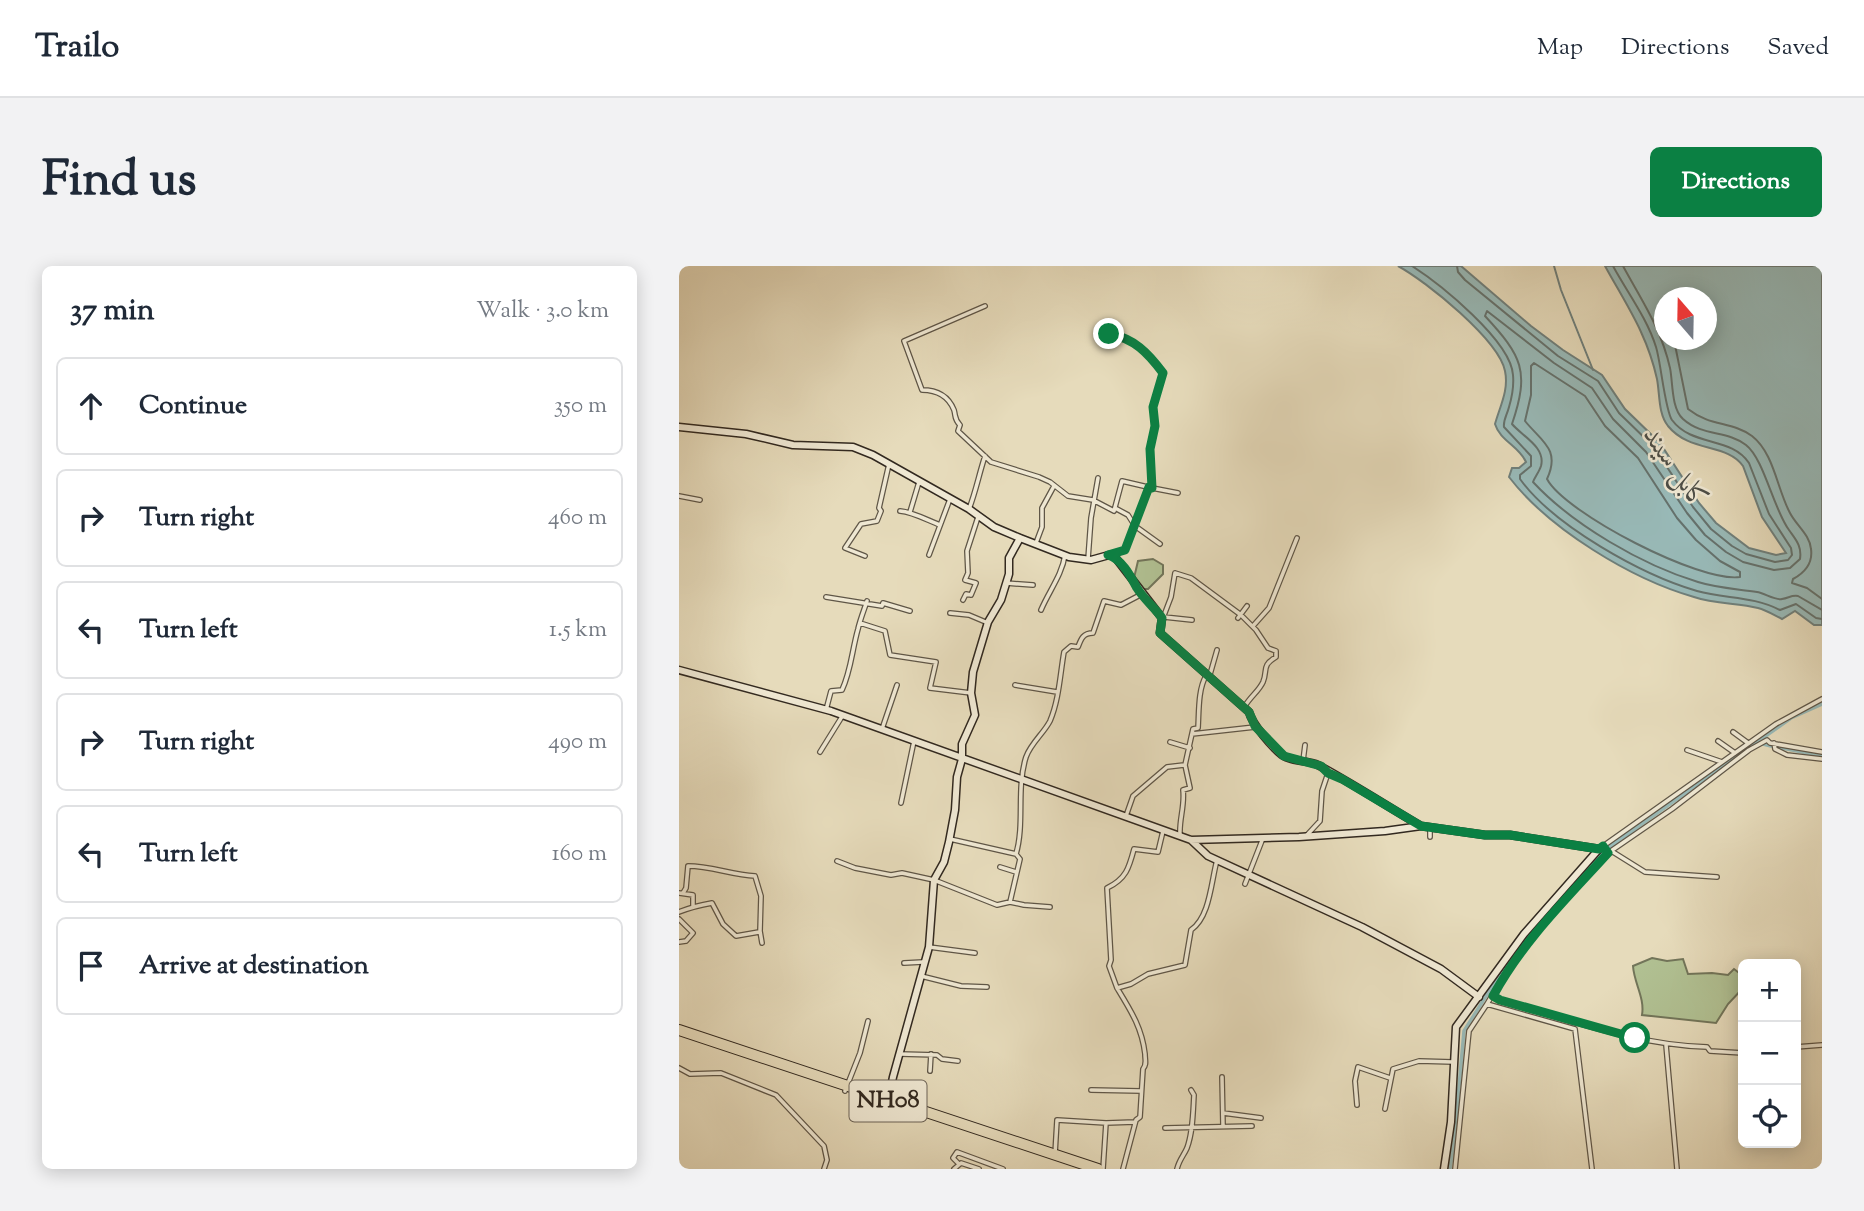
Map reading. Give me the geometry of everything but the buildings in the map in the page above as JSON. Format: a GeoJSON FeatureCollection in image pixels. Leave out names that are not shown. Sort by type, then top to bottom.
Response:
{"type":"FeatureCollection","features":[{"type":"Feature","properties":{"kind":"highway","name":"NH08"},"geometry":{"type":"LineString","coordinates":[[679,1030],[1077,1169]]}},
{"type":"Feature","properties":{"kind":"highway","name":"NH08"},"geometry":{"type":"LineString","coordinates":[[679,1037],[846,1088]]}},
{"type":"Feature","properties":{"kind":"highway","name":"NH08"},"geometry":{"type":"LineString","coordinates":[[888,1104],[1101,1169]]}},
{"type":"Feature","properties":{"kind":"street"},"geometry":{"type":"LineString","coordinates":[[985,306],[904,341],[922,390],[937,390],[945,397],[954,410],[954,419],[960,425],[958,431],[963,438],[991,462],[1031,474],[1068,496],[1093,500],[1114,511],[1122,481],[1178,493]]}},
{"type":"Feature","properties":{"kind":"street"},"geometry":{"type":"LineString","coordinates":[[679,427],[746,434],[793,446],[853,447],[889,464],[969,509],[978,517],[1020,538],[1065,555],[1091,561],[1125,550],[1151,487],[1150,449],[1155,426],[1153,407],[1163,373],[1139,346],[1128,339],[1109,334]]}},
{"type":"Feature","properties":{"kind":"street"},"geometry":{"type":"LineString","coordinates":[[969,509],[985,456]]}},
{"type":"Feature","properties":{"kind":"street"},"geometry":{"type":"LineString","coordinates":[[865,556],[845,548],[861,524],[877,521],[889,464]]}},
{"type":"Feature","properties":{"kind":"street"},"geometry":{"type":"LineString","coordinates":[[1088,559],[1093,500],[1098,478]]}},
{"type":"Feature","properties":{"kind":"street"},"geometry":{"type":"LineString","coordinates":[[910,512],[919,482]]}},
{"type":"Feature","properties":{"kind":"street"},"geometry":{"type":"LineString","coordinates":[[1035,544],[1042,527],[1042,508],[1054,486]]}},
{"type":"Feature","properties":{"kind":"street"},"geometry":{"type":"LineString","coordinates":[[679,496],[700,500]]}},
{"type":"Feature","properties":{"kind":"street"},"geometry":{"type":"LineString","coordinates":[[929,555],[950,499]]}},
{"type":"Feature","properties":{"kind":"street"},"geometry":{"type":"LineString","coordinates":[[1115,508],[1128,515],[1135,526],[1160,544]]}},
{"type":"Feature","properties":{"kind":"street"},"geometry":{"type":"LineString","coordinates":[[900,511],[910,512],[940,525]]}},
{"type":"Feature","properties":{"kind":"street"},"geometry":{"type":"LineString","coordinates":[[963,600],[966,594],[971,596],[976,583],[965,580],[968,573],[967,551],[978,517]]}},
{"type":"Feature","properties":{"kind":"street"},"geometry":{"type":"LineString","coordinates":[[888,1104],[929,947],[934,880],[944,862],[950,839],[965,733],[975,715],[971,693],[973,672],[988,623],[1001,600],[1009,558],[1020,538]]}},
{"type":"Feature","properties":{"kind":"street"},"geometry":{"type":"LineString","coordinates":[[1253,626],[1269,608],[1297,538]]}},
{"type":"Feature","properties":{"kind":"street"},"geometry":{"type":"LineString","coordinates":[[1041,610],[1049,589],[1063,569],[1065,555]]}},
{"type":"Feature","properties":{"kind":"street"},"geometry":{"type":"LineString","coordinates":[[1108,555],[1119,562],[1162,618]]}},
{"type":"Feature","properties":{"kind":"street"},"geometry":{"type":"LineString","coordinates":[[1244,708],[1251,694],[1262,684],[1264,668],[1276,657],[1276,651],[1268,648],[1253,626],[1191,578],[1175,573],[1160,633],[1207,677],[1244,708],[1249,712],[1255,726],[1284,756],[1321,766],[1328,773],[1430,829],[1510,835],[1601,847],[1645,872],[1717,877]]}},
{"type":"Feature","properties":{"kind":"street"},"geometry":{"type":"LineString","coordinates":[[1006,583],[1033,585]]}},
{"type":"Feature","properties":{"kind":"street"},"geometry":{"type":"LineString","coordinates":[[1016,854],[1021,837],[1019,813],[1026,756],[1041,730],[1049,723],[1058,692],[1063,652],[1071,646],[1078,648],[1087,633],[1093,633],[1104,601],[1121,605],[1142,593]]}},
{"type":"Feature","properties":{"kind":"street"},"geometry":{"type":"LineString","coordinates":[[827,597],[882,606],[883,603],[910,611]]}},
{"type":"Feature","properties":{"kind":"street"},"geometry":{"type":"LineString","coordinates":[[826,710],[831,691],[842,691],[848,678],[849,665],[867,603]]}},
{"type":"Feature","properties":{"kind":"street"},"geometry":{"type":"LineString","coordinates":[[1239,616],[1247,606]]}},
{"type":"Feature","properties":{"kind":"street"},"geometry":{"type":"LineString","coordinates":[[950,613],[969,615],[988,623]]}},
{"type":"Feature","properties":{"kind":"street"},"geometry":{"type":"LineString","coordinates":[[1162,618],[1166,616],[1192,620]]}},
{"type":"Feature","properties":{"kind":"street"},"geometry":{"type":"LineString","coordinates":[[860,623],[885,631],[890,656],[936,662],[930,688],[971,693]]}},
{"type":"Feature","properties":{"kind":"street"},"geometry":{"type":"LineString","coordinates":[[1180,837],[1179,818],[1183,790],[1189,788],[1185,765],[1193,729],[1198,728],[1201,707],[1199,690],[1213,670],[1217,650]]}},
{"type":"Feature","properties":{"kind":"street"},"geometry":{"type":"LineString","coordinates":[[679,670],[843,715],[1191,840],[1306,837],[1421,826]]}},
{"type":"Feature","properties":{"kind":"street"},"geometry":{"type":"LineString","coordinates":[[881,730],[897,684]]}},
{"type":"Feature","properties":{"kind":"street"},"geometry":{"type":"LineString","coordinates":[[1015,685],[1058,692]]}},
{"type":"Feature","properties":{"kind":"street"},"geometry":{"type":"LineString","coordinates":[[1444,1169],[1457,1027],[1524,934],[1601,847],[1776,724],[1822,699]]}},
{"type":"Feature","properties":{"kind":"street"},"geometry":{"type":"LineString","coordinates":[[821,752],[843,715]]}},
{"type":"Feature","properties":{"kind":"street"},"geometry":{"type":"LineString","coordinates":[[1192,734],[1255,726]]}},
{"type":"Feature","properties":{"kind":"street"},"geometry":{"type":"LineString","coordinates":[[1733,732],[1748,743]]}},
{"type":"Feature","properties":{"kind":"street"},"geometry":{"type":"LineString","coordinates":[[1455,1169],[1469,1031],[1508,969],[1535,933],[1608,853],[1672,809],[1749,750],[1767,740],[1822,752]]}},
{"type":"Feature","properties":{"kind":"street"},"geometry":{"type":"LineString","coordinates":[[901,803],[914,741]]}},
{"type":"Feature","properties":{"kind":"street"},"geometry":{"type":"LineString","coordinates":[[1718,741],[1735,753]]}},
{"type":"Feature","properties":{"kind":"street"},"geometry":{"type":"LineString","coordinates":[[1170,742],[1190,748]]}},
{"type":"Feature","properties":{"kind":"street"},"geometry":{"type":"LineString","coordinates":[[1774,743],[1775,749],[1787,755],[1822,760]]}},
{"type":"Feature","properties":{"kind":"street"},"geometry":{"type":"LineString","coordinates":[[1303,761],[1305,745]]}},
{"type":"Feature","properties":{"kind":"street"},"geometry":{"type":"LineString","coordinates":[[1687,750],[1722,762]]}},
{"type":"Feature","properties":{"kind":"street"},"geometry":{"type":"LineString","coordinates":[[1125,818],[1133,796],[1167,767],[1185,765]]}},
{"type":"Feature","properties":{"kind":"street"},"geometry":{"type":"LineString","coordinates":[[1306,837],[1319,821],[1322,791],[1328,773]]}},
{"type":"Feature","properties":{"kind":"street"},"geometry":{"type":"LineString","coordinates":[[1430,829],[1430,837]]}},
{"type":"Feature","properties":{"kind":"street"},"geometry":{"type":"LineString","coordinates":[[1123,1169],[1135,1122],[1140,1117],[1143,1069],[1146,1065],[1144,1041],[1137,1020],[1117,988],[1109,966],[1107,888],[1118,883],[1128,872],[1134,849],[1158,852],[1163,831]]}},
{"type":"Feature","properties":{"kind":"street"},"geometry":{"type":"LineString","coordinates":[[1245,884],[1263,838]]}},
{"type":"Feature","properties":{"kind":"street"},"geometry":{"type":"LineString","coordinates":[[950,839],[1016,854],[1020,859],[1010,902]]}},
{"type":"Feature","properties":{"kind":"street"},"geometry":{"type":"LineString","coordinates":[[1191,840],[1207,856],[1362,927],[1441,969],[1479,997]]}},
{"type":"Feature","properties":{"kind":"street"},"geometry":{"type":"LineString","coordinates":[[1117,988],[1131,984],[1148,974],[1185,965],[1191,930],[1199,925],[1205,910],[1217,860]]}},
{"type":"Feature","properties":{"kind":"street"},"geometry":{"type":"LineString","coordinates":[[837,861],[889,875],[902,873],[934,880],[997,905],[1010,902],[1050,907]]}},
{"type":"Feature","properties":{"kind":"street"},"geometry":{"type":"LineString","coordinates":[[681,893],[686,888],[688,866],[703,866],[737,876],[755,876],[761,896],[762,943]]}},
{"type":"Feature","properties":{"kind":"street"},"geometry":{"type":"LineString","coordinates":[[1000,867],[1016,872]]}},
{"type":"Feature","properties":{"kind":"street"},"geometry":{"type":"LineString","coordinates":[[679,912],[688,911],[692,906],[693,895],[681,893]]}},
{"type":"Feature","properties":{"kind":"street"},"geometry":{"type":"LineString","coordinates":[[692,906],[712,903],[723,924],[736,936],[760,931]]}},
{"type":"Feature","properties":{"kind":"street"},"geometry":{"type":"LineString","coordinates":[[679,919],[693,933],[686,941],[679,942]]}},
{"type":"Feature","properties":{"kind":"street"},"geometry":{"type":"LineString","coordinates":[[929,947],[975,953]]}},
{"type":"Feature","properties":{"kind":"street"},"geometry":{"type":"LineString","coordinates":[[904,963],[925,962]]}},
{"type":"Feature","properties":{"kind":"street"},"geometry":{"type":"LineString","coordinates":[[921,976],[961,986],[988,987]]}},
{"type":"Feature","properties":{"kind":"street"},"geometry":{"type":"LineString","coordinates":[[1493,996],[1611,1034],[1665,1045],[1707,1047],[1710,1051],[1738,1053]]}},
{"type":"Feature","properties":{"kind":"street"},"geometry":{"type":"LineString","coordinates":[[1487,1004],[1575,1029],[1592,1169]]}},
{"type":"Feature","properties":{"kind":"street"},"geometry":{"type":"LineString","coordinates":[[846,1088],[860,1053],[868,1021]]}},
{"type":"Feature","properties":{"kind":"street"},"geometry":{"type":"LineString","coordinates":[[1665,1045],[1677,1169]]}},
{"type":"Feature","properties":{"kind":"street"},"geometry":{"type":"LineString","coordinates":[[1801,1047],[1822,1045]]}},
{"type":"Feature","properties":{"kind":"street"},"geometry":{"type":"LineString","coordinates":[[900,1054],[931,1054],[958,1061]]}},
{"type":"Feature","properties":{"kind":"street"},"geometry":{"type":"LineString","coordinates":[[930,1071],[931,1054]]}},
{"type":"Feature","properties":{"kind":"street"},"geometry":{"type":"LineString","coordinates":[[1385,1110],[1392,1069],[1419,1061],[1455,1062]]}},
{"type":"Feature","properties":{"kind":"street"},"geometry":{"type":"LineString","coordinates":[[1357,1105],[1355,1081],[1358,1067],[1390,1078]]}},
{"type":"Feature","properties":{"kind":"street"},"geometry":{"type":"LineString","coordinates":[[679,1068],[690,1074],[721,1073],[776,1096],[824,1146],[827,1160],[824,1169]]}},
{"type":"Feature","properties":{"kind":"street"},"geometry":{"type":"LineString","coordinates":[[1222,1077],[1223,1126]]}},
{"type":"Feature","properties":{"kind":"street"},"geometry":{"type":"LineString","coordinates":[[1091,1090],[1141,1091]]}},
{"type":"Feature","properties":{"kind":"street"},"geometry":{"type":"LineString","coordinates":[[1177,1169],[1187,1147],[1191,1127],[1194,1095],[1191,1090]]}},
{"type":"Feature","properties":{"kind":"street"},"geometry":{"type":"LineString","coordinates":[[1223,1113],[1261,1118]]}},
{"type":"Feature","properties":{"kind":"street"},"geometry":{"type":"LineString","coordinates":[[1055,1156],[1057,1120],[1135,1122]]}},
{"type":"Feature","properties":{"kind":"street"},"geometry":{"type":"LineString","coordinates":[[1101,1169],[1106,1123]]}},
{"type":"Feature","properties":{"kind":"street"},"geometry":{"type":"LineString","coordinates":[[1165,1128],[1220,1129],[1223,1126],[1252,1126]]}},
{"type":"Feature","properties":{"kind":"street"},"geometry":{"type":"LineString","coordinates":[[979,1169],[959,1164],[953,1158],[957,1152],[1003,1169]]}},
{"type":"Feature","properties":{"kind":"street"},"geometry":{"type":"LineString","coordinates":[[954,1169],[959,1164]]}},
{"type":"Feature","properties":{"kind":"green space"},"geometry":{"type":"Polygon","coordinates":[[[1153,559],[1163,565],[1163,574],[1148,589],[1141,589],[1134,578],[1138,561],[1153,559]]]}},
{"type":"Feature","properties":{"kind":"green space"},"geometry":{"type":"Polygon","coordinates":[[[1652,958],[1667,961],[1683,959],[1688,974],[1728,975],[1734,969],[1738,972],[1738,993],[1716,1023],[1642,1015],[1642,1003],[1633,966],[1652,958]]]}},
{"type":"Feature","properties":{"kind":"water","name":"کابل سيند"},"geometry":{"type":"Polygon","coordinates":[[[1398,266],[1461,266],[1531,326],[1602,375],[1625,409],[1660,443],[1699,503],[1716,523],[1749,548],[1776,555],[1786,553],[1762,517],[1743,466],[1728,454],[1677,435],[1665,421],[1648,348],[1605,266],[1822,266],[1822,625],[1814,625],[1795,611],[1782,619],[1758,608],[1702,599],[1670,589],[1618,565],[1546,515],[1509,477],[1512,468],[1519,468],[1526,462],[1501,435],[1495,424],[1506,385],[1500,358],[1476,328],[1443,298],[1398,266]]]}},
{"type":"Feature","properties":{"kind":"waterway"},"geometry":{"type":"LineString","coordinates":[[1554,266],[1593,370]]}},
{"type":"Feature","properties":{"kind":"waterway"},"geometry":{"type":"LineString","coordinates":[[1450,1169],[1464,1031],[1505,966],[1524,942],[1596,858],[1608,848],[1791,718],[1822,704]]}},
{"type":"Feature","properties":{"kind":"waterway"},"geometry":{"type":"LineString","coordinates":[[1763,744],[1771,746]]}},
{"type":"Feature","properties":{"kind":"waterway"},"geometry":{"type":"LineString","coordinates":[[1777,747],[1822,756]]}},
{"type":"Feature","properties":{"kind":"route"},"geometry":{"type":"LineString","coordinates":[[1109,334],[1128,339],[1139,346],[1163,373],[1153,407],[1155,426],[1150,449],[1152,488],[1149,487],[1125,550],[1108,555],[1115,557],[1135,582],[1137,589],[1162,618],[1160,633],[1249,712],[1255,726],[1284,756],[1321,766],[1328,773],[1421,826],[1485,835],[1510,835],[1599,849],[1603,846],[1608,853],[1535,933],[1508,969],[1493,996],[1611,1034],[1635,1038]]}}]}
